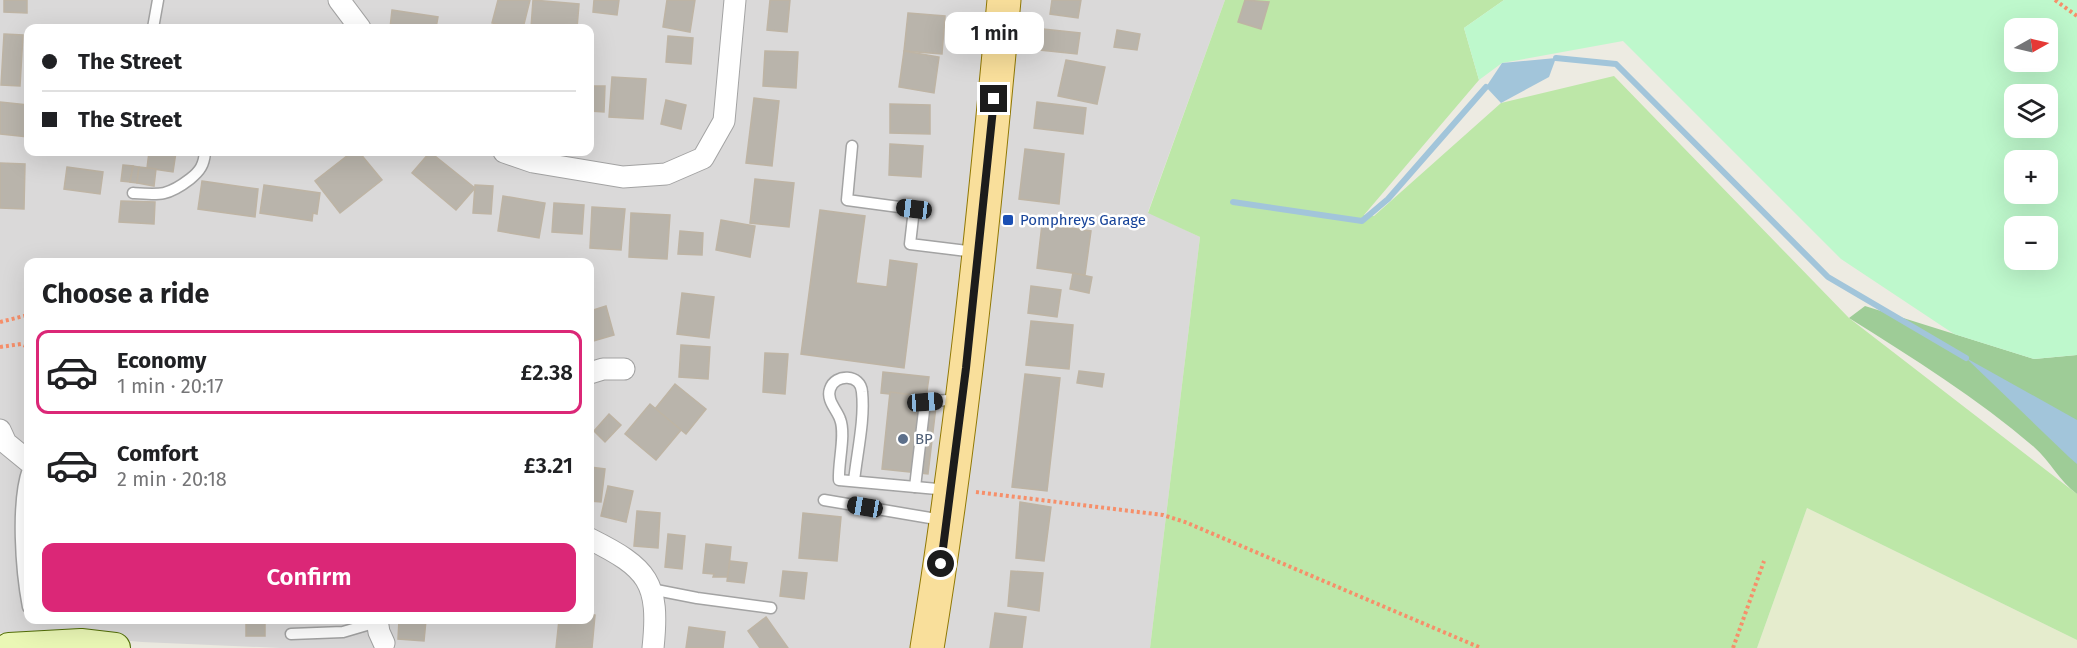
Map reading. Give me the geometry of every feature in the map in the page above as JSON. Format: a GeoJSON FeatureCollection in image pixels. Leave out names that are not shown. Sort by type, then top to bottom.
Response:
{"type":"FeatureCollection","features":[{"type":"Feature","properties":{"kind":"main road"},"geometry":{"type":"LineString","coordinates":[[927,648],[950,506],[963,399],[1004,0]]}},
{"type":"Feature","properties":{"kind":"street"},"geometry":{"type":"LineString","coordinates":[[339,0],[357,24]]}},
{"type":"Feature","properties":{"kind":"street"},"geometry":{"type":"LineString","coordinates":[[516,156],[533,162],[623,177],[666,174],[703,158],[724,121],[735,0]]}},
{"type":"Feature","properties":{"kind":"street"},"geometry":{"type":"LineString","coordinates":[[594,372],[603,369],[624,369]]}},
{"type":"Feature","properties":{"kind":"street"},"geometry":{"type":"LineString","coordinates":[[0,430],[6,442],[24,458]]}},
{"type":"Feature","properties":{"kind":"street"},"geometry":{"type":"LineString","coordinates":[[594,541],[634,566],[648,581],[655,599],[656,620],[653,648]]}},
{"type":"Feature","properties":{"kind":"street"},"geometry":{"type":"LineString","coordinates":[[378,624],[384,643]]}},
{"type":"Feature","properties":{"kind":"street"},"geometry":{"type":"LineString","coordinates":[[9,648],[81,644],[115,648]]}},
{"type":"Feature","properties":{"kind":"lane"},"geometry":{"type":"LineString","coordinates":[[154,24],[158,0]]}},
{"type":"Feature","properties":{"kind":"lane"},"geometry":{"type":"LineString","coordinates":[[852,146],[847,200],[914,209],[910,244],[979,252]]}},
{"type":"Feature","properties":{"kind":"lane"},"geometry":{"type":"LineString","coordinates":[[133,194],[154,195],[173,192],[200,171],[204,156]]}},
{"type":"Feature","properties":{"kind":"lane"},"geometry":{"type":"LineString","coordinates":[[854,481],[863,405],[862,389],[858,381],[849,377],[838,379],[830,387],[829,396],[841,419],[839,480],[915,487],[950,506]]}},
{"type":"Feature","properties":{"kind":"lane"},"geometry":{"type":"LineString","coordinates":[[915,487],[925,402],[963,399]]}},
{"type":"Feature","properties":{"kind":"lane"},"geometry":{"type":"LineString","coordinates":[[24,480],[21,503],[24,584]]}},
{"type":"Feature","properties":{"kind":"lane"},"geometry":{"type":"LineString","coordinates":[[824,500],[950,506]]}},
{"type":"Feature","properties":{"kind":"lane"},"geometry":{"type":"LineString","coordinates":[[651,589],[771,608]]}},
{"type":"Feature","properties":{"kind":"lane"},"geometry":{"type":"LineString","coordinates":[[291,634],[343,632],[368,624]]}},
{"type":"Feature","properties":{"kind":"path"},"geometry":{"type":"LineString","coordinates":[[2055,0],[2077,16]]}},
{"type":"Feature","properties":{"kind":"path"},"geometry":{"type":"LineString","coordinates":[[0,322],[24,316]]}},
{"type":"Feature","properties":{"kind":"path"},"geometry":{"type":"LineString","coordinates":[[0,347],[24,345]]}},
{"type":"Feature","properties":{"kind":"path"},"geometry":{"type":"LineString","coordinates":[[950,506],[972,491],[1163,515],[1185,522],[1481,648]]}},
{"type":"Feature","properties":{"kind":"path"},"geometry":{"type":"LineString","coordinates":[[1733,648],[1764,561]]}},
{"type":"Feature","properties":{"kind":"shaded area"},"geometry":{"type":"Polygon","coordinates":[[[0,0],[1225,0],[1148,212],[1200,237],[1150,648],[281,648],[142,642],[0,633],[0,0]]]}},
{"type":"Feature","properties":{"kind":"green space"},"geometry":{"type":"Polygon","coordinates":[[[1225,0],[1504,0],[1464,28],[1479,80],[1364,215],[1374,216],[1501,103],[1614,76],[1849,318],[2077,494],[2077,640],[1807,508],[1757,648],[1150,648],[1200,237],[1148,213],[1225,0]]]}},
{"type":"Feature","properties":{"kind":"green space"},"geometry":{"type":"Polygon","coordinates":[[[1504,0],[2077,0],[2077,355],[2034,359],[1954,334],[1841,259],[1623,41],[1502,63],[1479,80],[1464,28],[1504,0]]]}},
{"type":"Feature","properties":{"kind":"green space"},"geometry":{"type":"Polygon","coordinates":[[[1865,306],[2034,359],[2077,355],[2077,494],[2065,484],[2034,447],[1990,412],[1921,363],[1849,318],[1865,306]]]}},
{"type":"Feature","properties":{"kind":"green space"},"geometry":{"type":"Polygon","coordinates":[[[1807,508],[2077,640],[2077,648],[1757,648],[1807,508]]]}},
{"type":"Feature","properties":{"kind":"water"},"geometry":{"type":"Polygon","coordinates":[[[1556,58],[1549,77],[1501,103],[1486,87],[1502,63],[1556,58]]]}},
{"type":"Feature","properties":{"kind":"water"},"geometry":{"type":"Polygon","coordinates":[[[1966,358],[2077,420],[2077,464],[2069,457],[1966,358]]]}},
{"type":"Feature","properties":{"kind":"building"},"geometry":{"type":"Polygon","coordinates":[[[4,0],[27,0],[27,13],[4,12],[4,0]]]}},
{"type":"Feature","properties":{"kind":"building"},"geometry":{"type":"Polygon","coordinates":[[[498,0],[530,0],[524,24],[492,23],[498,0]]]}},
{"type":"Feature","properties":{"kind":"building"},"geometry":{"type":"Polygon","coordinates":[[[533,0],[579,4],[577,24],[531,24],[533,0]]]}},
{"type":"Feature","properties":{"kind":"building"},"geometry":{"type":"Polygon","coordinates":[[[594,0],[619,0],[617,15],[593,12],[594,0]]]}},
{"type":"Feature","properties":{"kind":"building"},"geometry":{"type":"Polygon","coordinates":[[[667,0],[695,0],[690,32],[663,27],[667,0]]]}},
{"type":"Feature","properties":{"kind":"building"},"geometry":{"type":"Polygon","coordinates":[[[770,0],[790,0],[787,32],[767,30],[770,0]]]}},
{"type":"Feature","properties":{"kind":"building"},"geometry":{"type":"Polygon","coordinates":[[[1052,0],[1081,0],[1078,18],[1050,14],[1052,0]]]}},
{"type":"Feature","properties":{"kind":"building"},"geometry":{"type":"Polygon","coordinates":[[[1245,0],[1269,2],[1261,29],[1238,22],[1245,0]]]}},
{"type":"Feature","properties":{"kind":"building"},"geometry":{"type":"Polygon","coordinates":[[[392,10],[438,17],[437,24],[390,24],[392,10]]]}},
{"type":"Feature","properties":{"kind":"building"},"geometry":{"type":"Polygon","coordinates":[[[908,13],[945,16],[942,54],[904,51],[908,13]]]}},
{"type":"Feature","properties":{"kind":"building"},"geometry":{"type":"Polygon","coordinates":[[[1043,29],[1080,33],[1077,54],[1040,50],[1043,29]]]}},
{"type":"Feature","properties":{"kind":"building"},"geometry":{"type":"Polygon","coordinates":[[[1117,30],[1140,34],[1137,50],[1114,47],[1117,30]]]}},
{"type":"Feature","properties":{"kind":"building"},"geometry":{"type":"Polygon","coordinates":[[[4,34],[23,35],[20,86],[1,85],[4,34]]]}},
{"type":"Feature","properties":{"kind":"building"},"geometry":{"type":"Polygon","coordinates":[[[668,36],[693,38],[691,64],[666,62],[668,36]]]}},
{"type":"Feature","properties":{"kind":"building"},"geometry":{"type":"Polygon","coordinates":[[[765,51],[798,52],[796,88],[763,86],[765,51]]]}},
{"type":"Feature","properties":{"kind":"building"},"geometry":{"type":"Polygon","coordinates":[[[904,51],[939,57],[934,93],[899,87],[904,51]]]}},
{"type":"Feature","properties":{"kind":"building"},"geometry":{"type":"Polygon","coordinates":[[[1066,60],[1105,67],[1097,104],[1058,96],[1066,60]]]}},
{"type":"Feature","properties":{"kind":"building"},"geometry":{"type":"Polygon","coordinates":[[[612,77],[646,79],[643,119],[609,117],[612,77]]]}},
{"type":"Feature","properties":{"kind":"building"},"geometry":{"type":"Polygon","coordinates":[[[594,86],[605,86],[604,112],[594,111],[594,86]]]}},
{"type":"Feature","properties":{"kind":"building"},"geometry":{"type":"Polygon","coordinates":[[[754,98],[779,101],[772,166],[746,163],[754,98]]]}},
{"type":"Feature","properties":{"kind":"building"},"geometry":{"type":"Polygon","coordinates":[[[666,100],[686,105],[681,129],[661,124],[666,100]]]}},
{"type":"Feature","properties":{"kind":"building"},"geometry":{"type":"Polygon","coordinates":[[[0,102],[24,105],[24,137],[0,134],[0,102]]]}},
{"type":"Feature","properties":{"kind":"building"},"geometry":{"type":"Polygon","coordinates":[[[1037,102],[1086,108],[1083,134],[1034,128],[1037,102]]]}},
{"type":"Feature","properties":{"kind":"building"},"geometry":{"type":"Polygon","coordinates":[[[890,104],[930,105],[930,134],[890,133],[890,104]]]}},
{"type":"Feature","properties":{"kind":"building"},"geometry":{"type":"Polygon","coordinates":[[[890,144],[923,146],[921,177],[889,175],[890,144]]]}},
{"type":"Feature","properties":{"kind":"building"},"geometry":{"type":"Polygon","coordinates":[[[1025,149],[1064,154],[1059,204],[1019,199],[1025,149]]]}},
{"type":"Feature","properties":{"kind":"building"},"geometry":{"type":"Polygon","coordinates":[[[148,156],[175,156],[173,172],[147,168],[148,156]]]}},
{"type":"Feature","properties":{"kind":"building"},"geometry":{"type":"Polygon","coordinates":[[[347,156],[362,156],[382,180],[340,213],[315,181],[347,156]]]}},
{"type":"Feature","properties":{"kind":"building"},"geometry":{"type":"Polygon","coordinates":[[[427,156],[435,156],[475,188],[456,210],[412,173],[427,156]]]}},
{"type":"Feature","properties":{"kind":"building"},"geometry":{"type":"Polygon","coordinates":[[[0,163],[25,164],[24,209],[0,208],[0,163]]]}},
{"type":"Feature","properties":{"kind":"building"},"geometry":{"type":"Polygon","coordinates":[[[123,165],[133,166],[130,182],[121,181],[123,165]]]}},
{"type":"Feature","properties":{"kind":"building"},"geometry":{"type":"Polygon","coordinates":[[[133,166],[139,167],[137,183],[130,182],[133,166]]]}},
{"type":"Feature","properties":{"kind":"building"},"geometry":{"type":"Polygon","coordinates":[[[67,167],[103,172],[100,194],[64,189],[67,167]]]}},
{"type":"Feature","properties":{"kind":"building"},"geometry":{"type":"Polygon","coordinates":[[[139,167],[156,169],[154,186],[137,183],[139,167]]]}},
{"type":"Feature","properties":{"kind":"building"},"geometry":{"type":"Polygon","coordinates":[[[755,179],[794,183],[789,227],[750,223],[755,179]]]}},
{"type":"Feature","properties":{"kind":"building"},"geometry":{"type":"Polygon","coordinates":[[[202,181],[258,189],[255,217],[198,209],[202,181]]]}},
{"type":"Feature","properties":{"kind":"building"},"geometry":{"type":"Polygon","coordinates":[[[264,185],[320,193],[317,214],[313,213],[312,221],[260,213],[264,185]]]}},
{"type":"Feature","properties":{"kind":"building"},"geometry":{"type":"Polygon","coordinates":[[[475,185],[493,186],[491,214],[473,213],[475,185]]]}},
{"type":"Feature","properties":{"kind":"building"},"geometry":{"type":"Polygon","coordinates":[[[503,196],[545,203],[539,238],[498,231],[503,196]]]}},
{"type":"Feature","properties":{"kind":"building"},"geometry":{"type":"Polygon","coordinates":[[[121,201],[155,202],[154,224],[119,222],[121,201]]]}},
{"type":"Feature","properties":{"kind":"building"},"geometry":{"type":"Polygon","coordinates":[[[554,203],[584,205],[582,234],[552,232],[554,203]]]}},
{"type":"Feature","properties":{"kind":"building"},"geometry":{"type":"Polygon","coordinates":[[[592,207],[625,209],[621,250],[590,248],[592,207]]]}},
{"type":"Feature","properties":{"kind":"building"},"geometry":{"type":"Polygon","coordinates":[[[820,210],[865,216],[856,283],[887,287],[890,260],[917,264],[904,368],[801,354],[820,210]]]}},
{"type":"Feature","properties":{"kind":"building"},"geometry":{"type":"Polygon","coordinates":[[[631,213],[670,215],[667,259],[629,257],[631,213]]]}},
{"type":"Feature","properties":{"kind":"building"},"geometry":{"type":"Polygon","coordinates":[[[721,220],[755,226],[750,257],[716,250],[721,220]]]}},
{"type":"Feature","properties":{"kind":"building"},"geometry":{"type":"Polygon","coordinates":[[[1042,224],[1091,231],[1085,275],[1037,268],[1042,224]]]}},
{"type":"Feature","properties":{"kind":"building"},"geometry":{"type":"Polygon","coordinates":[[[680,231],[703,233],[702,255],[678,254],[680,231]]]}},
{"type":"Feature","properties":{"kind":"building"},"geometry":{"type":"Polygon","coordinates":[[[1073,273],[1092,277],[1089,293],[1070,289],[1073,273]]]}},
{"type":"Feature","properties":{"kind":"building"},"geometry":{"type":"Polygon","coordinates":[[[1031,286],[1061,290],[1057,317],[1028,313],[1031,286]]]}},
{"type":"Feature","properties":{"kind":"building"},"geometry":{"type":"Polygon","coordinates":[[[682,293],[714,297],[709,338],[677,334],[682,293]]]}},
{"type":"Feature","properties":{"kind":"building"},"geometry":{"type":"Polygon","coordinates":[[[606,306],[614,335],[594,341],[594,310],[606,306]]]}},
{"type":"Feature","properties":{"kind":"building"},"geometry":{"type":"Polygon","coordinates":[[[1031,321],[1073,325],[1069,369],[1026,365],[1031,321]]]}},
{"type":"Feature","properties":{"kind":"building"},"geometry":{"type":"Polygon","coordinates":[[[681,345],[710,347],[708,379],[679,377],[681,345]]]}},
{"type":"Feature","properties":{"kind":"building"},"geometry":{"type":"Polygon","coordinates":[[[765,353],[788,354],[785,394],[763,392],[765,353]]]}},
{"type":"Feature","properties":{"kind":"building"},"geometry":{"type":"Polygon","coordinates":[[[1079,371],[1104,374],[1102,387],[1077,383],[1079,371]]]}},
{"type":"Feature","properties":{"kind":"building"},"geometry":{"type":"Polygon","coordinates":[[[883,372],[929,377],[926,398],[881,393],[883,372]]]}},
{"type":"Feature","properties":{"kind":"building"},"geometry":{"type":"Polygon","coordinates":[[[1025,374],[1060,378],[1047,491],[1012,487],[1025,374]]]}},
{"type":"Feature","properties":{"kind":"building"},"geometry":{"type":"Polygon","coordinates":[[[675,384],[706,409],[686,434],[655,409],[675,384]]]}},
{"type":"Feature","properties":{"kind":"building"},"geometry":{"type":"Polygon","coordinates":[[[890,392],[937,398],[928,474],[882,469],[890,392]]]}},
{"type":"Feature","properties":{"kind":"building"},"geometry":{"type":"Polygon","coordinates":[[[650,404],[681,430],[656,460],[625,434],[650,404]]]}},
{"type":"Feature","properties":{"kind":"building"},"geometry":{"type":"Polygon","coordinates":[[[609,414],[621,425],[605,442],[594,431],[609,414]]]}},
{"type":"Feature","properties":{"kind":"building"},"geometry":{"type":"Polygon","coordinates":[[[594,468],[605,469],[601,502],[594,501],[594,468]]]}},
{"type":"Feature","properties":{"kind":"building"},"geometry":{"type":"Polygon","coordinates":[[[608,486],[633,491],[626,522],[601,516],[608,486]]]}},
{"type":"Feature","properties":{"kind":"building"},"geometry":{"type":"Polygon","coordinates":[[[1020,502],[1051,507],[1044,561],[1016,558],[1020,502]]]}},
{"type":"Feature","properties":{"kind":"building"},"geometry":{"type":"Polygon","coordinates":[[[637,511],[660,513],[658,548],[634,546],[637,511]]]}},
{"type":"Feature","properties":{"kind":"building"},"geometry":{"type":"Polygon","coordinates":[[[803,513],[841,517],[837,561],[799,558],[803,513]]]}},
{"type":"Feature","properties":{"kind":"building"},"geometry":{"type":"Polygon","coordinates":[[[668,534],[685,536],[682,569],[665,567],[668,534]]]}},
{"type":"Feature","properties":{"kind":"building"},"geometry":{"type":"Polygon","coordinates":[[[706,544],[731,547],[728,577],[713,577],[714,574],[703,573],[706,544]]]}},
{"type":"Feature","properties":{"kind":"building"},"geometry":{"type":"Polygon","coordinates":[[[730,561],[747,563],[744,583],[727,581],[730,561]]]}},
{"type":"Feature","properties":{"kind":"building"},"geometry":{"type":"Polygon","coordinates":[[[783,571],[807,573],[804,599],[780,596],[783,571]]]}},
{"type":"Feature","properties":{"kind":"building"},"geometry":{"type":"Polygon","coordinates":[[[1011,571],[1043,573],[1039,611],[1008,606],[1011,571]]]}},
{"type":"Feature","properties":{"kind":"building"},"geometry":{"type":"Polygon","coordinates":[[[995,613],[1026,617],[1022,648],[990,648],[995,613]]]}},
{"type":"Feature","properties":{"kind":"building"},"geometry":{"type":"Polygon","coordinates":[[[595,615],[592,648],[556,648],[559,624],[594,624],[595,615]]]}},
{"type":"Feature","properties":{"kind":"building"},"geometry":{"type":"Polygon","coordinates":[[[766,617],[788,648],[760,648],[748,631],[766,617]]]}},
{"type":"Feature","properties":{"kind":"building"},"geometry":{"type":"Polygon","coordinates":[[[246,624],[265,624],[265,636],[246,636],[246,624]]]}},
{"type":"Feature","properties":{"kind":"building"},"geometry":{"type":"Polygon","coordinates":[[[399,624],[426,624],[424,641],[398,639],[399,624]]]}},
{"type":"Feature","properties":{"kind":"building"},"geometry":{"type":"Polygon","coordinates":[[[689,627],[725,632],[723,648],[686,648],[689,627]]]}},
{"type":"Feature","properties":{"kind":"waterway"},"geometry":{"type":"LineString","coordinates":[[1556,58],[1616,64],[1828,277],[1966,358]]}},
{"type":"Feature","properties":{"kind":"waterway"},"geometry":{"type":"LineString","coordinates":[[1233,202],[1362,221],[1388,199],[1486,87]]}},
{"type":"Feature","properties":{"kind":"place","name":"Pomphreys Garage"},"geometry":{"type":"Point","coordinates":[1008,220]}},
{"type":"Feature","properties":{"kind":"place","name":"BP"},"geometry":{"type":"Point","coordinates":[903,439]}},
{"type":"Feature","properties":{"kind":"route"},"geometry":{"type":"LineString","coordinates":[[941,564],[966,368],[994,99]]}}]}
